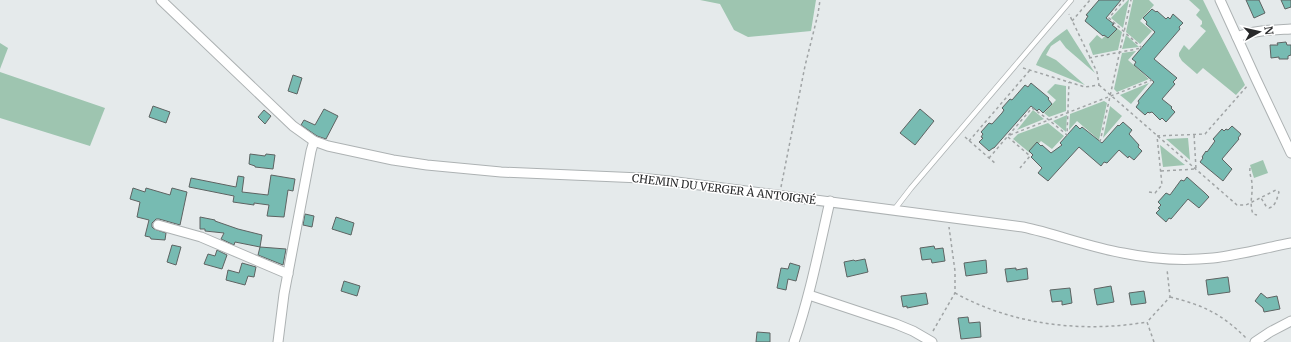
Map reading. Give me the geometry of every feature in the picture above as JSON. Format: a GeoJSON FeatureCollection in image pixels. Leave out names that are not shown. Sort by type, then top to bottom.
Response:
{"type":"FeatureCollection","features":[{"type":"Feature","properties":{"kind":"street","name":"CHEMIN DU VERGER À ANTOIGNÉ"},"geometry":{"type":"LineString","coordinates":[[161,0],[293,126],[314,141],[328,146],[393,160],[501,172],[641,178],[830,201],[1023,227],[1121,253],[1144,257],[1166,259],[1213,258],[1291,243]]}},
{"type":"Feature","properties":{"kind":"street"},"geometry":{"type":"LineString","coordinates":[[1220,0],[1291,153]]}},
{"type":"Feature","properties":{"kind":"street"},"geometry":{"type":"LineString","coordinates":[[1237,37],[1243,34],[1291,29]]}},
{"type":"Feature","properties":{"kind":"street"},"geometry":{"type":"LineString","coordinates":[[278,342],[284,294],[311,150],[314,141]]}},
{"type":"Feature","properties":{"kind":"street"},"geometry":{"type":"LineString","coordinates":[[794,342],[809,295],[830,201]]}},
{"type":"Feature","properties":{"kind":"street"},"geometry":{"type":"LineString","coordinates":[[158,225],[201,237],[288,274]]}},
{"type":"Feature","properties":{"kind":"street"},"geometry":{"type":"LineString","coordinates":[[809,295],[896,324],[913,331],[930,341]]}},
{"type":"Feature","properties":{"kind":"street"},"geometry":{"type":"LineString","coordinates":[[1255,342],[1291,321]]}},
{"type":"Feature","properties":{"kind":"lane"},"geometry":{"type":"LineString","coordinates":[[894,210],[1071,0]]}},
{"type":"Feature","properties":{"kind":"path"},"geometry":{"type":"LineString","coordinates":[[779,195],[820,0]]}},
{"type":"Feature","properties":{"kind":"path"},"geometry":{"type":"LineString","coordinates":[[1072,21],[1090,0]]}},
{"type":"Feature","properties":{"kind":"path"},"geometry":{"type":"LineString","coordinates":[[1089,58],[1142,48],[1109,18],[1124,0]]}},
{"type":"Feature","properties":{"kind":"path"},"geometry":{"type":"LineString","coordinates":[[1100,142],[1131,0]]}},
{"type":"Feature","properties":{"kind":"path"},"geometry":{"type":"LineString","coordinates":[[1065,7],[1097,72],[1098,85],[1237,205],[1246,205],[1251,201],[1261,198],[1276,190],[1279,192],[1276,202],[1272,207],[1269,208],[1266,206],[1261,198]]}},
{"type":"Feature","properties":{"kind":"path"},"geometry":{"type":"LineString","coordinates":[[1015,66],[1085,87],[1098,85]]}},
{"type":"Feature","properties":{"kind":"path"},"geometry":{"type":"LineString","coordinates":[[970,141],[1030,70]]}},
{"type":"Feature","properties":{"kind":"path"},"geometry":{"type":"LineString","coordinates":[[1156,136],[1205,134],[1246,87],[1256,79]]}},
{"type":"Feature","properties":{"kind":"path"},"geometry":{"type":"LineString","coordinates":[[1008,136],[1152,80]]}},
{"type":"Feature","properties":{"kind":"path"},"geometry":{"type":"LineString","coordinates":[[989,158],[1032,108],[1067,135],[1069,82]]}},
{"type":"Feature","properties":{"kind":"path"},"geometry":{"type":"LineString","coordinates":[[959,132],[996,164]]}},
{"type":"Feature","properties":{"kind":"path"},"geometry":{"type":"LineString","coordinates":[[1194,134],[1196,169]]}},
{"type":"Feature","properties":{"kind":"path"},"geometry":{"type":"LineString","coordinates":[[1008,136],[1030,156],[1020,168]]}},
{"type":"Feature","properties":{"kind":"path"},"geometry":{"type":"LineString","coordinates":[[1149,192],[1155,193],[1162,185],[1156,136]]}},
{"type":"Feature","properties":{"kind":"path"},"geometry":{"type":"LineString","coordinates":[[1250,168],[1249,172],[1252,183],[1251,208],[1253,214],[1258,215]]}},
{"type":"Feature","properties":{"kind":"path"},"geometry":{"type":"LineString","coordinates":[[1161,171],[1196,169]]}},
{"type":"Feature","properties":{"kind":"path"},"geometry":{"type":"LineString","coordinates":[[930,341],[955,293],[955,271],[948,217]]}},
{"type":"Feature","properties":{"kind":"path"},"geometry":{"type":"LineString","coordinates":[[955,293],[984,307],[1004,314],[1044,323],[1085,327],[1124,326],[1147,322],[1170,297],[1166,259]]}},
{"type":"Feature","properties":{"kind":"path"},"geometry":{"type":"LineString","coordinates":[[1170,297],[1198,305],[1220,315],[1251,342]]}},
{"type":"Feature","properties":{"kind":"path"},"geometry":{"type":"LineString","coordinates":[[1147,322],[1154,342]]}},
{"type":"Feature","properties":{"kind":"green space"},"geometry":{"type":"Polygon","coordinates":[[[700,0],[816,0],[811,31],[748,37],[734,30],[720,4],[700,0]]]}},
{"type":"Feature","properties":{"kind":"green space"},"geometry":{"type":"Polygon","coordinates":[[[1129,0],[1123,28],[1111,18],[1129,0]]]}},
{"type":"Feature","properties":{"kind":"green space"},"geometry":{"type":"Polygon","coordinates":[[[1133,0],[1149,0],[1154,5],[1140,21],[1152,31],[1140,44],[1126,32],[1133,0]]]}},
{"type":"Feature","properties":{"kind":"green space"},"geometry":{"type":"Polygon","coordinates":[[[1189,0],[1203,0],[1245,85],[1236,95],[1203,68],[1197,74],[1182,61],[1179,56],[1179,53],[1184,45],[1189,50],[1206,31],[1200,26],[1202,21],[1196,15],[1200,10],[1189,0]]]}},
{"type":"Feature","properties":{"kind":"green space"},"geometry":{"type":"Polygon","coordinates":[[[1114,26],[1122,32],[1118,50],[1093,55],[1089,44],[1097,35],[1102,39],[1114,26]]]}},
{"type":"Feature","properties":{"kind":"green space"},"geometry":{"type":"Polygon","coordinates":[[[1067,29],[1095,73],[1066,48],[1060,40],[1051,46],[1046,55],[1056,60],[1085,85],[1036,65],[1048,44],[1067,29]]]}},
{"type":"Feature","properties":{"kind":"green space"},"geometry":{"type":"Polygon","coordinates":[[[1126,35],[1139,47],[1122,49],[1126,35]]]}},
{"type":"Feature","properties":{"kind":"green space"},"geometry":{"type":"Polygon","coordinates":[[[0,43],[8,48],[0,69],[0,43]]]}},
{"type":"Feature","properties":{"kind":"green space"},"geometry":{"type":"Polygon","coordinates":[[[1136,51],[1128,60],[1149,79],[1117,92],[1114,89],[1122,53],[1136,51]]]}},
{"type":"Feature","properties":{"kind":"green space"},"geometry":{"type":"Polygon","coordinates":[[[0,72],[105,108],[90,146],[0,118],[0,72]]]}},
{"type":"Feature","properties":{"kind":"green space"},"geometry":{"type":"Polygon","coordinates":[[[1149,83],[1131,104],[1120,95],[1149,83]]]}},
{"type":"Feature","properties":{"kind":"green space"},"geometry":{"type":"Polygon","coordinates":[[[1055,84],[1066,86],[1066,111],[1049,117],[1044,113],[1056,100],[1047,92],[1055,84]]]}},
{"type":"Feature","properties":{"kind":"green space"},"geometry":{"type":"Polygon","coordinates":[[[1104,101],[1107,103],[1099,140],[1077,121],[1069,130],[1070,114],[1104,101]]]}},
{"type":"Feature","properties":{"kind":"green space"},"geometry":{"type":"Polygon","coordinates":[[[1110,106],[1122,116],[1103,138],[1110,106]]]}},
{"type":"Feature","properties":{"kind":"green space"},"geometry":{"type":"Polygon","coordinates":[[[1033,110],[1044,119],[1017,130],[1033,110]]]}},
{"type":"Feature","properties":{"kind":"green space"},"geometry":{"type":"Polygon","coordinates":[[[1067,115],[1066,132],[1053,121],[1067,115]]]}},
{"type":"Feature","properties":{"kind":"green space"},"geometry":{"type":"Polygon","coordinates":[[[1048,123],[1064,136],[1052,149],[1041,141],[1030,153],[1013,139],[1018,134],[1048,123]]]}},
{"type":"Feature","properties":{"kind":"green space"},"geometry":{"type":"Polygon","coordinates":[[[1188,138],[1190,160],[1166,139],[1188,138]]]}},
{"type":"Feature","properties":{"kind":"green space"},"geometry":{"type":"Polygon","coordinates":[[[1160,145],[1185,165],[1163,167],[1160,145]]]}},
{"type":"Feature","properties":{"kind":"green space"},"geometry":{"type":"Polygon","coordinates":[[[1263,160],[1268,173],[1254,178],[1250,165],[1263,160]]]}},
{"type":"Feature","properties":{"kind":"building"},"geometry":{"type":"Polygon","coordinates":[[[1099,0],[1121,0],[1106,18],[1114,24],[1112,25],[1117,29],[1108,38],[1104,35],[1103,36],[1085,21],[1088,16],[1086,15],[1099,0]]]}},
{"type":"Feature","properties":{"kind":"building"},"geometry":{"type":"Polygon","coordinates":[[[1246,0],[1259,0],[1265,13],[1254,18],[1246,0]]]}},
{"type":"Feature","properties":{"kind":"building"},"geometry":{"type":"Polygon","coordinates":[[[1281,0],[1291,0],[1291,7],[1285,9],[1281,0]]]}},
{"type":"Feature","properties":{"kind":"building"},"geometry":{"type":"Polygon","coordinates":[[[1152,9],[1156,12],[1157,11],[1166,19],[1168,17],[1170,19],[1173,14],[1183,23],[1179,27],[1180,29],[1154,59],[1177,78],[1173,82],[1175,84],[1162,99],[1172,107],[1171,108],[1175,112],[1166,122],[1162,118],[1160,120],[1152,112],[1148,112],[1145,115],[1136,107],[1139,103],[1138,101],[1154,82],[1134,65],[1136,62],[1132,59],[1155,32],[1146,24],[1147,22],[1143,18],[1152,9]]]}},
{"type":"Feature","properties":{"kind":"building"},"geometry":{"type":"Polygon","coordinates":[[[1286,42],[1287,45],[1291,45],[1291,55],[1288,56],[1288,59],[1279,59],[1279,57],[1271,58],[1270,45],[1278,45],[1277,43],[1286,42]]]}},
{"type":"Feature","properties":{"kind":"building"},"geometry":{"type":"Polygon","coordinates":[[[293,75],[302,78],[297,94],[288,91],[293,75]]]}},
{"type":"Feature","properties":{"kind":"building"},"geometry":{"type":"Polygon","coordinates":[[[1031,83],[1049,98],[1048,99],[1052,104],[1043,113],[1039,109],[1037,111],[1031,106],[994,148],[989,151],[979,142],[983,138],[981,137],[983,134],[981,132],[989,123],[992,124],[1002,113],[1004,110],[1002,108],[1010,99],[1012,100],[1025,85],[1028,87],[1031,83]]]}},
{"type":"Feature","properties":{"kind":"building"},"geometry":{"type":"Polygon","coordinates":[[[153,106],[170,112],[166,123],[149,117],[153,106]]]}},
{"type":"Feature","properties":{"kind":"building"},"geometry":{"type":"Polygon","coordinates":[[[324,109],[338,116],[326,139],[317,136],[301,125],[304,120],[315,125],[324,109]]]}},
{"type":"Feature","properties":{"kind":"building"},"geometry":{"type":"Polygon","coordinates":[[[920,109],[934,121],[915,145],[900,133],[920,109]]]}},
{"type":"Feature","properties":{"kind":"building"},"geometry":{"type":"Polygon","coordinates":[[[264,110],[271,116],[265,124],[258,117],[264,110]]]}},
{"type":"Feature","properties":{"kind":"building"},"geometry":{"type":"Polygon","coordinates":[[[1123,122],[1132,130],[1129,134],[1139,145],[1138,147],[1142,151],[1134,160],[1129,156],[1128,158],[1119,150],[1107,163],[1104,162],[1101,166],[1079,147],[1048,181],[1038,173],[1042,168],[1031,157],[1033,155],[1029,151],[1037,142],[1051,153],[1062,145],[1060,143],[1076,125],[1080,129],[1082,127],[1102,143],[1118,125],[1119,126],[1123,122]]]}},
{"type":"Feature","properties":{"kind":"building"},"geometry":{"type":"Polygon","coordinates":[[[1232,126],[1241,134],[1238,138],[1239,139],[1222,159],[1232,169],[1223,181],[1200,162],[1206,151],[1207,152],[1215,141],[1213,139],[1222,129],[1224,131],[1226,129],[1228,130],[1232,126]]]}},
{"type":"Feature","properties":{"kind":"building"},"geometry":{"type":"Polygon","coordinates":[[[250,154],[265,156],[266,154],[275,155],[273,169],[255,167],[249,164],[250,154]]]}},
{"type":"Feature","properties":{"kind":"building"},"geometry":{"type":"Polygon","coordinates":[[[271,175],[295,179],[293,191],[288,190],[284,217],[267,216],[269,205],[254,203],[254,205],[233,202],[234,196],[189,187],[191,178],[236,187],[238,176],[244,177],[242,192],[268,195],[271,175]]]}},
{"type":"Feature","properties":{"kind":"building"},"geometry":{"type":"Polygon","coordinates":[[[1187,177],[1209,197],[1199,208],[1188,199],[1171,219],[1169,218],[1166,222],[1156,213],[1160,209],[1158,208],[1161,205],[1158,202],[1166,193],[1170,195],[1181,180],[1184,181],[1187,177]]]}},
{"type":"Feature","properties":{"kind":"building"},"geometry":{"type":"Polygon","coordinates":[[[133,188],[145,192],[146,188],[170,195],[172,188],[187,192],[180,225],[159,219],[156,219],[152,223],[152,227],[154,229],[166,233],[165,240],[151,239],[150,237],[145,236],[149,220],[137,217],[140,202],[130,199],[133,188]]]}},
{"type":"Feature","properties":{"kind":"building"},"geometry":{"type":"Polygon","coordinates":[[[305,214],[314,216],[312,227],[303,225],[305,214]]]}},
{"type":"Feature","properties":{"kind":"building"},"geometry":{"type":"Polygon","coordinates":[[[200,217],[215,220],[238,229],[262,235],[260,247],[235,242],[234,245],[221,239],[224,233],[200,229],[200,217]]]}},
{"type":"Feature","properties":{"kind":"building"},"geometry":{"type":"Polygon","coordinates":[[[336,217],[354,223],[351,235],[332,229],[336,217]]]}},
{"type":"Feature","properties":{"kind":"building"},"geometry":{"type":"Polygon","coordinates":[[[172,245],[181,247],[176,265],[167,262],[172,245]]]}},
{"type":"Feature","properties":{"kind":"building"},"geometry":{"type":"Polygon","coordinates":[[[934,246],[935,249],[943,248],[945,261],[932,263],[931,259],[922,260],[920,248],[934,246]]]}},
{"type":"Feature","properties":{"kind":"building"},"geometry":{"type":"Polygon","coordinates":[[[260,247],[286,249],[283,265],[258,255],[260,247]]]}},
{"type":"Feature","properties":{"kind":"building"},"geometry":{"type":"Polygon","coordinates":[[[217,250],[227,255],[222,269],[204,264],[208,254],[215,256],[217,250]]]}},
{"type":"Feature","properties":{"kind":"building"},"geometry":{"type":"Polygon","coordinates":[[[865,259],[868,272],[847,277],[844,262],[865,259]]]}},
{"type":"Feature","properties":{"kind":"building"},"geometry":{"type":"Polygon","coordinates":[[[986,260],[987,273],[966,276],[964,263],[986,260]]]}},
{"type":"Feature","properties":{"kind":"building"},"geometry":{"type":"Polygon","coordinates":[[[242,263],[256,267],[254,277],[248,276],[245,285],[226,280],[228,270],[239,273],[242,263]]]}},
{"type":"Feature","properties":{"kind":"building"},"geometry":{"type":"Polygon","coordinates":[[[790,263],[800,266],[796,281],[788,279],[786,290],[777,288],[781,268],[788,269],[790,263]]]}},
{"type":"Feature","properties":{"kind":"building"},"geometry":{"type":"Polygon","coordinates":[[[1016,268],[1016,270],[1027,268],[1028,279],[1007,282],[1005,269],[1016,268]]]}},
{"type":"Feature","properties":{"kind":"building"},"geometry":{"type":"Polygon","coordinates":[[[1228,277],[1230,292],[1208,295],[1206,280],[1228,277]]]}},
{"type":"Feature","properties":{"kind":"building"},"geometry":{"type":"Polygon","coordinates":[[[344,281],[360,286],[357,296],[341,291],[344,281]]]}},
{"type":"Feature","properties":{"kind":"building"},"geometry":{"type":"Polygon","coordinates":[[[1111,286],[1114,302],[1097,305],[1094,289],[1111,286]]]}},
{"type":"Feature","properties":{"kind":"building"},"geometry":{"type":"Polygon","coordinates":[[[1070,288],[1072,303],[1062,305],[1062,301],[1052,302],[1050,290],[1070,288]]]}},
{"type":"Feature","properties":{"kind":"building"},"geometry":{"type":"Polygon","coordinates":[[[1144,291],[1146,303],[1131,305],[1129,293],[1144,291]]]}},
{"type":"Feature","properties":{"kind":"building"},"geometry":{"type":"Polygon","coordinates":[[[926,293],[928,304],[907,308],[907,306],[903,307],[901,296],[926,293]]]}},
{"type":"Feature","properties":{"kind":"building"},"geometry":{"type":"Polygon","coordinates":[[[1261,293],[1267,298],[1277,296],[1280,309],[1264,312],[1263,308],[1255,301],[1261,293]]]}},
{"type":"Feature","properties":{"kind":"building"},"geometry":{"type":"Polygon","coordinates":[[[968,317],[969,323],[980,322],[981,337],[961,339],[958,318],[968,317]]]}},
{"type":"Feature","properties":{"kind":"building"},"geometry":{"type":"Polygon","coordinates":[[[757,332],[770,333],[770,342],[756,342],[757,332]]]}}]}
